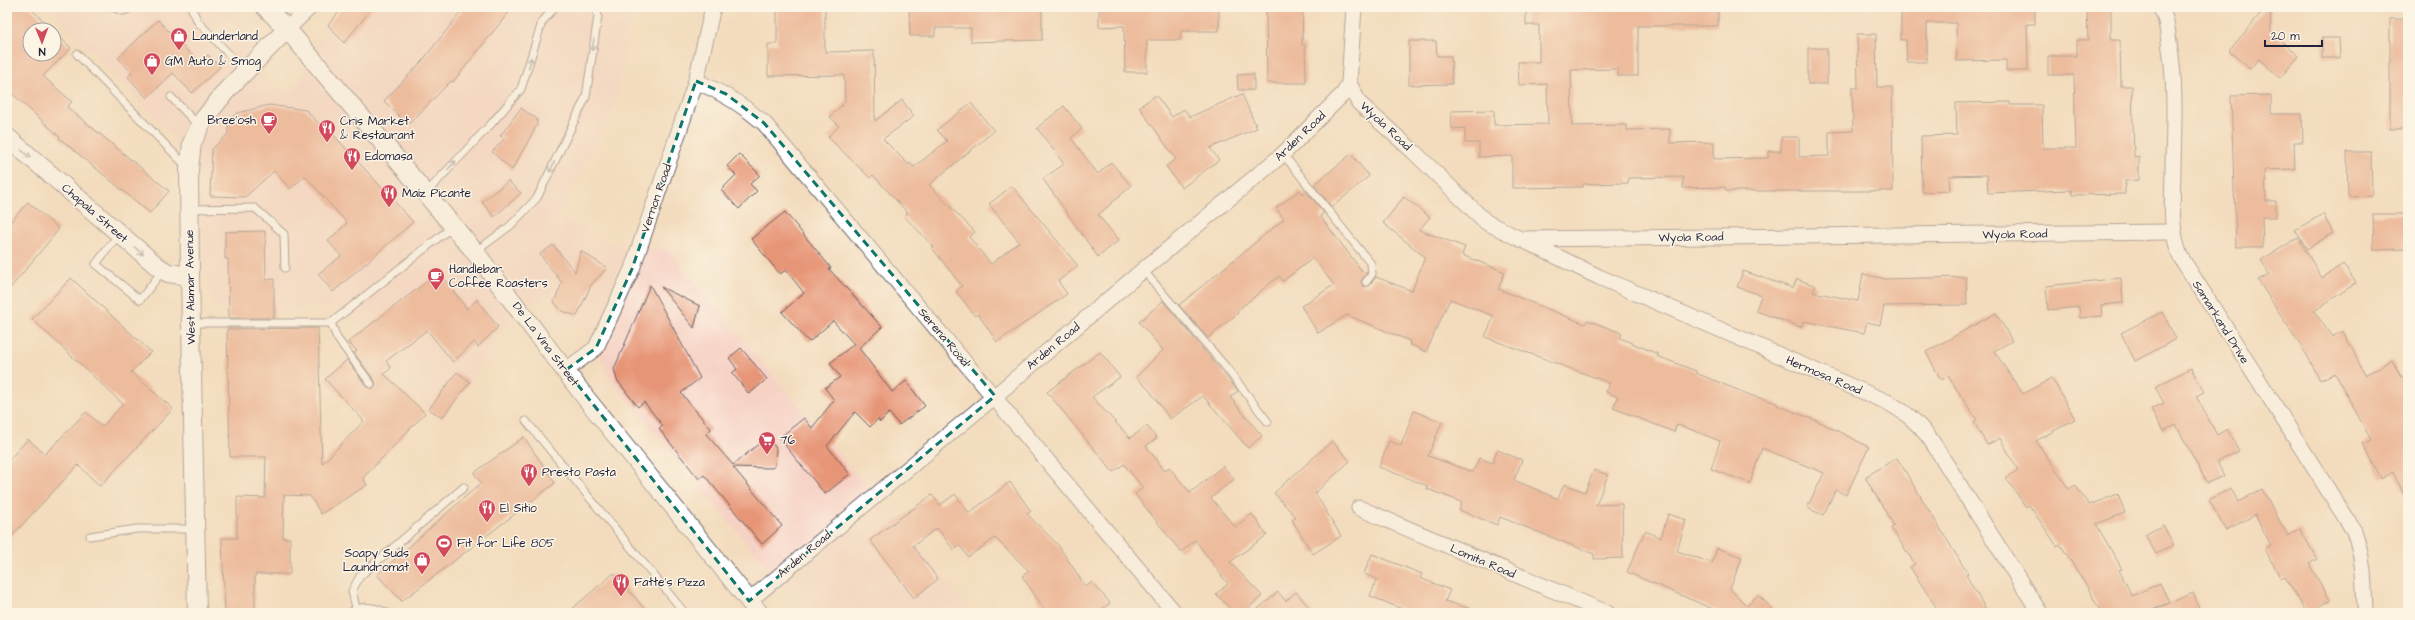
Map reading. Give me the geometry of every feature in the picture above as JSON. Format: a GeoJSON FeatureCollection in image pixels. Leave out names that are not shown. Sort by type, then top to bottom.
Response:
{"type":"FeatureCollection","features":[{"type":"Feature","properties":{"kind":"street","name":"De La Vina Street"},"geometry":{"type":"LineString","coordinates":[[265,7],[287,29],[452,227],[475,252],[535,329],[585,397],[754,607]]}},
{"type":"Feature","properties":{"kind":"street","name":"West Alamar Avenue"},"geometry":{"type":"LineString","coordinates":[[197,613],[189,209],[189,169],[192,143],[200,127],[227,90],[310,7]]}},
{"type":"Feature","properties":{"kind":"street","name":"Vernon Road"},"geometry":{"type":"LineString","coordinates":[[566,370],[596,348],[632,269],[696,81],[713,7]]}},
{"type":"Feature","properties":{"kind":"street"},"geometry":{"type":"LineString","coordinates":[[1349,83],[1354,7]]}},
{"type":"Feature","properties":{"kind":"street","name":"Samarkand Drive"},"geometry":{"type":"LineString","coordinates":[[2160,7],[2165,15],[2173,63],[2173,232],[2180,256],[2354,531],[2362,552],[2365,613]]}},
{"type":"Feature","properties":{"kind":"street","name":"Serena Road"},"geometry":{"type":"LineString","coordinates":[[696,81],[726,94],[746,107],[764,123],[995,396],[1175,613]]}},
{"type":"Feature","properties":{"kind":"street","name":"Arden Road"},"geometry":{"type":"LineString","coordinates":[[754,607],[995,396],[1143,270],[1283,154],[1344,93],[1349,83]]}},
{"type":"Feature","properties":{"kind":"street","name":"Wyola Road"},"geometry":{"type":"LineString","coordinates":[[1349,83],[1359,103],[1414,152],[1486,222],[1520,239],[2173,232]]}},
{"type":"Feature","properties":{"kind":"street","name":"Chapala Street"},"geometry":{"type":"LineString","coordinates":[[7,137],[118,234],[164,270],[190,276]]}},
{"type":"Feature","properties":{"kind":"street","name":"Hermosa Road"},"geometry":{"type":"LineString","coordinates":[[1520,239],[1606,280],[1905,411],[1920,424],[1931,440],[2040,613]]}},
{"type":"Feature","properties":{"kind":"street","name":"Lomita Road"},"geometry":{"type":"LineString","coordinates":[[1359,508],[1607,613]]}},
{"type":"Feature","properties":{"kind":"lane"},"geometry":{"type":"LineString","coordinates":[[112,7],[123,11],[134,7]]}},
{"type":"Feature","properties":{"kind":"lane"},"geometry":{"type":"LineString","coordinates":[[191,7],[198,22],[245,72]]}},
{"type":"Feature","properties":{"kind":"lane"},"geometry":{"type":"LineString","coordinates":[[425,193],[492,123],[521,89],[542,22],[555,7]]}},
{"type":"Feature","properties":{"kind":"lane"},"geometry":{"type":"LineString","coordinates":[[475,252],[510,226],[537,198],[586,97],[598,16],[596,7]]}},
{"type":"Feature","properties":{"kind":"lane"},"geometry":{"type":"LineString","coordinates":[[77,54],[189,169]]}},
{"type":"Feature","properties":{"kind":"lane"},"geometry":{"type":"LineString","coordinates":[[171,97],[200,127]]}},
{"type":"Feature","properties":{"kind":"lane"},"geometry":{"type":"LineString","coordinates":[[1283,154],[1371,264],[1372,274],[1366,282]]}},
{"type":"Feature","properties":{"kind":"lane"},"geometry":{"type":"LineString","coordinates":[[189,209],[256,208],[284,234],[285,268]]}},
{"type":"Feature","properties":{"kind":"lane"},"geometry":{"type":"LineString","coordinates":[[191,323],[331,323],[452,227]]}},
{"type":"Feature","properties":{"kind":"lane"},"geometry":{"type":"LineString","coordinates":[[118,234],[96,264],[140,300],[164,270]]}},
{"type":"Feature","properties":{"kind":"lane"},"geometry":{"type":"LineString","coordinates":[[1143,270],[1225,366],[1268,422]]}},
{"type":"Feature","properties":{"kind":"lane"},"geometry":{"type":"LineString","coordinates":[[331,323],[337,338],[371,384]]}},
{"type":"Feature","properties":{"kind":"lane"},"geometry":{"type":"LineString","coordinates":[[526,421],[685,613]]}},
{"type":"Feature","properties":{"kind":"lane"},"geometry":{"type":"LineString","coordinates":[[356,608],[352,591],[360,576],[464,487]]}},
{"type":"Feature","properties":{"kind":"lane"},"geometry":{"type":"LineString","coordinates":[[90,536],[137,529],[195,529]]}},
{"type":"Feature","properties":{"kind":"lane"},"geometry":{"type":"LineString","coordinates":[[350,613],[356,608],[375,607],[387,613]]}},
{"type":"Feature","properties":{"kind":"highlighted area"},"geometry":{"type":"Polygon","coordinates":[[[696,81],[726,94],[764,123],[995,396],[749,601],[566,370],[596,348],[632,269],[696,81]]]}},
{"type":"Feature","properties":{"kind":"shaded area"},"geometry":{"type":"Polygon","coordinates":[[[48,7],[226,7],[241,23],[270,91],[294,90],[327,23],[341,7],[632,7],[616,103],[559,219],[620,246],[667,249],[973,613],[805,613],[614,384],[584,325],[575,327],[547,293],[498,332],[471,383],[442,422],[437,421],[344,307],[215,310],[172,135],[48,7]]]}},
{"type":"Feature","properties":{"kind":"building"},"geometry":{"type":"Polygon","coordinates":[[[7,7],[29,7],[45,22],[22,22],[22,62],[57,62],[43,76],[72,102],[67,107],[169,191],[150,213],[59,138],[60,137],[7,89],[7,7]]]}},
{"type":"Feature","properties":{"kind":"building"},"geometry":{"type":"Polygon","coordinates":[[[343,7],[373,7],[344,43],[328,25],[343,7]]]}},
{"type":"Feature","properties":{"kind":"building"},"geometry":{"type":"Polygon","coordinates":[[[465,7],[513,7],[453,82],[451,81],[408,125],[384,101],[422,61],[465,7]]]}},
{"type":"Feature","properties":{"kind":"building"},"geometry":{"type":"Polygon","coordinates":[[[777,7],[825,7],[825,52],[874,51],[875,121],[902,100],[914,116],[883,139],[909,165],[910,163],[914,167],[947,141],[937,130],[971,103],[994,131],[929,185],[975,232],[969,237],[991,264],[1019,242],[989,204],[1012,186],[1078,266],[1058,281],[1067,294],[997,342],[978,314],[975,316],[956,291],[962,286],[932,248],[934,247],[904,216],[908,213],[873,175],[870,178],[828,137],[839,126],[830,117],[845,102],[844,75],[768,76],[768,44],[777,44],[777,7]]]}},
{"type":"Feature","properties":{"kind":"building"},"geometry":{"type":"Polygon","coordinates":[[[909,7],[1042,7],[1042,40],[971,42],[971,28],[935,28],[935,36],[910,36],[909,7]]]}},
{"type":"Feature","properties":{"kind":"building"},"geometry":{"type":"Polygon","coordinates":[[[1099,7],[1219,7],[1219,31],[1181,31],[1180,40],[1147,40],[1147,72],[1125,72],[1124,26],[1099,27],[1099,7]]]}},
{"type":"Feature","properties":{"kind":"building"},"geometry":{"type":"Polygon","coordinates":[[[1266,7],[1303,7],[1302,45],[1305,45],[1306,83],[1267,83],[1266,7]]]}},
{"type":"Feature","properties":{"kind":"building"},"geometry":{"type":"Polygon","coordinates":[[[1526,7],[1718,7],[1718,26],[1638,26],[1638,76],[1618,76],[1618,69],[1571,70],[1572,126],[1627,125],[1627,130],[1670,129],[1670,143],[1714,142],[1714,159],[1768,158],[1768,151],[1781,151],[1781,137],[1799,137],[1799,157],[1829,156],[1829,132],[1853,131],[1852,88],[1858,88],[1857,34],[1876,34],[1877,87],[1892,87],[1893,191],[1726,191],[1725,187],[1683,188],[1683,177],[1628,178],[1628,183],[1583,184],[1583,187],[1512,188],[1512,156],[1479,157],[1479,143],[1465,143],[1465,128],[1452,129],[1451,111],[1494,110],[1494,125],[1548,124],[1547,84],[1519,85],[1518,62],[1539,62],[1539,25],[1526,25],[1526,7]]]}},
{"type":"Feature","properties":{"kind":"building"},"geometry":{"type":"Polygon","coordinates":[[[1901,7],[2035,7],[2035,24],[2027,24],[2028,71],[2006,71],[2006,60],[1957,61],[1956,23],[1927,23],[1927,62],[1907,62],[1906,40],[1901,40],[1901,7]]]}},
{"type":"Feature","properties":{"kind":"building"},"geometry":{"type":"Polygon","coordinates":[[[2087,7],[2111,7],[2111,40],[2120,40],[2121,86],[2132,86],[2134,157],[2139,156],[2139,180],[2125,181],[2125,194],[2072,195],[2071,190],[1988,193],[1987,175],[1949,176],[1950,191],[1922,192],[1921,136],[1957,135],[1956,103],[2010,102],[2010,105],[2042,105],[2043,148],[2076,148],[2074,75],[2048,75],[2048,56],[2077,56],[2077,40],[2088,40],[2087,7]]]}},
{"type":"Feature","properties":{"kind":"building"},"geometry":{"type":"Polygon","coordinates":[[[2266,7],[2270,7],[2271,32],[2299,56],[2280,78],[2259,59],[2250,69],[2229,51],[2266,7]]]}},
{"type":"Feature","properties":{"kind":"building"},"geometry":{"type":"Polygon","coordinates":[[[2390,19],[2408,19],[2408,129],[2390,129],[2390,19]]]}},
{"type":"Feature","properties":{"kind":"building"},"geometry":{"type":"Polygon","coordinates":[[[158,20],[199,63],[208,55],[220,67],[192,93],[173,73],[147,98],[128,77],[132,73],[118,58],[158,20]]]}},
{"type":"Feature","properties":{"kind":"building"},"geometry":{"type":"Polygon","coordinates":[[[2322,38],[2339,38],[2340,58],[2322,58],[2322,38]]]}},
{"type":"Feature","properties":{"kind":"building"},"geometry":{"type":"Polygon","coordinates":[[[62,39],[71,48],[62,57],[62,39]]]}},
{"type":"Feature","properties":{"kind":"building"},"geometry":{"type":"Polygon","coordinates":[[[1409,41],[1436,41],[1437,56],[1451,56],[1452,84],[1409,85],[1409,41]]]}},
{"type":"Feature","properties":{"kind":"building"},"geometry":{"type":"Polygon","coordinates":[[[1808,48],[1827,48],[1827,84],[1808,84],[1808,48]]]}},
{"type":"Feature","properties":{"kind":"building"},"geometry":{"type":"Polygon","coordinates":[[[1254,74],[1254,90],[1238,90],[1237,75],[1254,74]]]}},
{"type":"Feature","properties":{"kind":"building"},"geometry":{"type":"Polygon","coordinates":[[[1242,94],[1257,128],[1210,148],[1219,160],[1182,188],[1166,166],[1176,159],[1139,107],[1156,95],[1172,117],[1184,109],[1190,117],[1242,94]]]}},
{"type":"Feature","properties":{"kind":"building"},"geometry":{"type":"Polygon","coordinates":[[[2271,95],[2271,114],[2302,114],[2303,142],[2294,142],[2295,169],[2265,170],[2266,201],[2276,201],[2276,217],[2262,217],[2263,247],[2236,247],[2231,96],[2271,95]]]}},
{"type":"Feature","properties":{"kind":"building"},"geometry":{"type":"Polygon","coordinates":[[[269,105],[306,110],[326,131],[330,131],[413,222],[333,292],[318,274],[341,256],[328,241],[347,223],[305,176],[290,189],[274,171],[245,197],[210,196],[212,149],[228,134],[228,120],[238,113],[269,105]]]}},
{"type":"Feature","properties":{"kind":"building"},"geometry":{"type":"Polygon","coordinates":[[[1064,106],[1082,129],[1071,138],[1098,174],[1111,162],[1131,186],[1098,215],[1119,240],[1098,257],[1043,179],[1064,164],[1037,128],[1064,106]]]}},
{"type":"Feature","properties":{"kind":"building"},"geometry":{"type":"Polygon","coordinates":[[[521,108],[537,119],[537,125],[512,170],[492,152],[505,138],[500,136],[521,108]]]}},
{"type":"Feature","properties":{"kind":"building"},"geometry":{"type":"Polygon","coordinates":[[[2347,152],[2371,152],[2372,196],[2348,197],[2347,152]]]}},
{"type":"Feature","properties":{"kind":"building"},"geometry":{"type":"Polygon","coordinates":[[[739,154],[760,175],[750,184],[757,191],[739,209],[721,190],[736,175],[727,166],[739,154]]]}},
{"type":"Feature","properties":{"kind":"building"},"geometry":{"type":"Polygon","coordinates":[[[1351,154],[1369,176],[1332,207],[1314,185],[1351,154]]]}},
{"type":"Feature","properties":{"kind":"building"},"geometry":{"type":"Polygon","coordinates":[[[508,181],[521,193],[494,217],[482,202],[508,181]]]}},
{"type":"Feature","properties":{"kind":"building"},"geometry":{"type":"Polygon","coordinates":[[[1300,190],[1303,194],[1306,191],[1324,213],[1320,216],[1362,271],[1367,273],[1361,281],[1363,286],[1368,286],[1376,277],[1412,291],[1425,257],[1383,223],[1404,197],[1430,217],[1419,230],[1465,247],[1462,255],[1505,272],[1498,289],[1585,324],[1587,320],[1622,333],[1620,338],[1658,354],[1657,356],[1696,371],[1696,373],[1750,395],[1777,403],[1777,405],[1822,423],[1869,447],[1846,495],[1836,490],[1823,515],[1807,508],[1824,473],[1762,448],[1750,483],[1711,469],[1720,441],[1677,424],[1674,432],[1613,408],[1618,397],[1606,392],[1610,383],[1485,337],[1494,316],[1450,299],[1426,352],[1409,344],[1410,341],[1347,315],[1318,333],[1301,306],[1334,285],[1313,258],[1283,281],[1279,276],[1237,311],[1238,313],[1208,338],[1179,305],[1284,219],[1276,208],[1300,190]]]}},
{"type":"Feature","properties":{"kind":"building"},"geometry":{"type":"Polygon","coordinates":[[[28,202],[59,229],[7,292],[7,226],[28,202]]]}},
{"type":"Feature","properties":{"kind":"building"},"geometry":{"type":"Polygon","coordinates":[[[785,212],[831,268],[829,269],[882,327],[859,348],[892,392],[906,381],[925,406],[899,425],[889,413],[880,422],[878,419],[870,427],[855,412],[827,446],[850,474],[825,494],[779,438],[804,418],[812,428],[834,400],[825,388],[840,377],[830,363],[854,344],[833,321],[809,342],[782,312],[804,293],[786,270],[780,274],[751,239],[785,212]]]}},
{"type":"Feature","properties":{"kind":"building"},"geometry":{"type":"Polygon","coordinates":[[[2323,214],[2333,233],[2307,249],[2295,230],[2323,214]]]}},
{"type":"Feature","properties":{"kind":"building"},"geometry":{"type":"Polygon","coordinates":[[[2373,214],[2408,214],[2408,249],[2374,250],[2373,214]]]}},
{"type":"Feature","properties":{"kind":"building"},"geometry":{"type":"Polygon","coordinates":[[[265,231],[266,280],[274,279],[274,318],[229,318],[228,259],[225,259],[225,232],[265,231]]]}},
{"type":"Feature","properties":{"kind":"building"},"geometry":{"type":"Polygon","coordinates":[[[2298,238],[2322,278],[2343,264],[2356,283],[2314,311],[2332,337],[2343,331],[2365,375],[2392,360],[2401,377],[2408,373],[2408,503],[2393,472],[2381,479],[2363,444],[2371,440],[2335,373],[2320,380],[2308,357],[2258,280],[2269,274],[2261,260],[2298,238]]]}},
{"type":"Feature","properties":{"kind":"building"},"geometry":{"type":"Polygon","coordinates":[[[553,245],[575,272],[581,251],[607,268],[591,285],[577,316],[562,311],[554,302],[562,283],[540,254],[553,245]]]}},
{"type":"Feature","properties":{"kind":"building"},"geometry":{"type":"Polygon","coordinates":[[[1743,271],[1793,288],[1797,279],[1816,286],[1813,292],[1858,301],[1863,274],[1885,279],[1966,277],[1967,305],[1884,306],[1880,325],[1867,322],[1864,333],[1803,321],[1801,327],[1756,311],[1761,295],[1737,287],[1743,271]]]}},
{"type":"Feature","properties":{"kind":"building"},"geometry":{"type":"Polygon","coordinates":[[[439,272],[467,309],[477,300],[498,327],[478,347],[474,342],[453,362],[427,330],[386,361],[391,368],[384,374],[425,413],[363,478],[367,485],[321,514],[310,496],[284,495],[283,538],[290,538],[290,574],[255,574],[255,613],[225,613],[222,538],[237,538],[237,497],[265,498],[266,457],[230,457],[227,329],[318,328],[322,464],[364,421],[325,379],[347,360],[367,387],[372,389],[376,386],[375,381],[354,353],[357,351],[348,342],[439,272]]]}},
{"type":"Feature","properties":{"kind":"building"},"geometry":{"type":"Polygon","coordinates":[[[71,278],[151,352],[131,372],[173,409],[100,486],[78,465],[7,541],[7,462],[28,439],[45,454],[86,412],[102,427],[123,404],[32,319],[71,278]]]}},
{"type":"Feature","properties":{"kind":"building"},"geometry":{"type":"Polygon","coordinates":[[[2121,278],[2123,303],[2101,305],[2102,316],[2080,318],[2079,307],[2048,310],[2046,286],[2121,278]]]}},
{"type":"Feature","properties":{"kind":"building"},"geometry":{"type":"Polygon","coordinates":[[[650,285],[700,378],[681,393],[711,429],[706,434],[733,465],[767,437],[776,448],[775,466],[772,468],[733,467],[782,526],[762,544],[704,475],[699,479],[659,429],[663,426],[644,402],[638,407],[617,380],[614,369],[650,285]]]}},
{"type":"Feature","properties":{"kind":"building"},"geometry":{"type":"Polygon","coordinates":[[[661,287],[700,306],[694,328],[661,287]]]}},
{"type":"Feature","properties":{"kind":"building"},"geometry":{"type":"Polygon","coordinates":[[[1163,301],[1238,391],[1230,397],[1262,436],[1248,448],[1203,396],[1170,419],[1150,391],[1136,377],[1163,350],[1139,322],[1163,301]]]}},
{"type":"Feature","properties":{"kind":"building"},"geometry":{"type":"Polygon","coordinates":[[[2162,312],[2176,339],[2135,361],[2121,333],[2162,312]]]}},
{"type":"Feature","properties":{"kind":"building"},"geometry":{"type":"Polygon","coordinates":[[[1996,313],[2012,341],[1994,351],[2023,394],[2052,378],[2075,419],[2036,441],[2069,489],[2075,485],[2089,505],[2118,494],[2125,513],[2096,524],[2122,569],[2119,570],[2132,596],[2160,583],[2169,602],[2149,612],[2193,593],[2201,613],[2101,613],[2088,588],[2060,544],[2057,546],[2029,505],[2026,507],[2006,478],[2018,470],[2000,438],[1987,445],[1974,422],[1977,420],[1948,376],[1941,380],[1926,352],[1996,313]]]}},
{"type":"Feature","properties":{"kind":"building"},"geometry":{"type":"Polygon","coordinates":[[[741,348],[767,379],[749,394],[732,373],[737,369],[729,358],[741,348]]]}},
{"type":"Feature","properties":{"kind":"building"},"geometry":{"type":"Polygon","coordinates":[[[1100,352],[1120,377],[1092,397],[1130,438],[1147,426],[1157,438],[1146,446],[1165,471],[1169,467],[1190,493],[1223,466],[1234,479],[1211,498],[1235,527],[1252,514],[1267,535],[1230,562],[1262,596],[1243,613],[1234,613],[1216,594],[1228,584],[1195,540],[1181,552],[1135,494],[1143,488],[1124,464],[1113,472],[1047,392],[1100,352]]]}},
{"type":"Feature","properties":{"kind":"building"},"geometry":{"type":"Polygon","coordinates":[[[2191,368],[2204,392],[2196,396],[2217,435],[2227,429],[2239,451],[2217,462],[2224,476],[2207,483],[2176,425],[2163,431],[2151,409],[2164,403],[2155,387],[2191,368]]]}},
{"type":"Feature","properties":{"kind":"building"},"geometry":{"type":"Polygon","coordinates":[[[457,372],[470,382],[442,418],[429,409],[457,372]]]}},
{"type":"Feature","properties":{"kind":"building"},"geometry":{"type":"Polygon","coordinates":[[[1414,411],[1442,422],[1428,456],[1473,472],[1479,458],[1493,463],[1497,450],[1522,460],[1514,480],[1558,499],[1564,484],[1585,492],[1594,470],[1608,475],[1596,505],[1622,504],[1623,558],[1594,559],[1594,554],[1500,517],[1497,525],[1459,510],[1462,502],[1427,489],[1428,486],[1379,467],[1389,441],[1401,446],[1414,411]]]}},
{"type":"Feature","properties":{"kind":"building"},"geometry":{"type":"Polygon","coordinates":[[[524,437],[555,483],[402,601],[377,575],[481,483],[474,473],[524,437]]]}},
{"type":"Feature","properties":{"kind":"building"},"geometry":{"type":"Polygon","coordinates":[[[1332,441],[1350,461],[1315,493],[1341,536],[1313,554],[1292,520],[1296,517],[1274,493],[1332,441]]]}},
{"type":"Feature","properties":{"kind":"building"},"geometry":{"type":"Polygon","coordinates":[[[1897,458],[1968,574],[1966,575],[1988,613],[1940,613],[1910,567],[1915,564],[1891,528],[1894,526],[1865,477],[1897,458]]]}},
{"type":"Feature","properties":{"kind":"building"},"geometry":{"type":"Polygon","coordinates":[[[1010,482],[1031,511],[1027,514],[1058,545],[1086,587],[1092,582],[1110,603],[1097,613],[1047,613],[1022,576],[1029,571],[995,538],[968,557],[960,546],[954,550],[937,528],[913,546],[938,579],[914,598],[870,540],[932,495],[940,505],[955,494],[969,513],[1010,482]]]}},
{"type":"Feature","properties":{"kind":"building"},"geometry":{"type":"Polygon","coordinates":[[[2231,488],[2238,502],[2262,489],[2288,536],[2300,529],[2317,559],[2309,564],[2330,600],[2307,613],[2285,577],[2281,579],[2265,549],[2271,545],[2255,515],[2226,530],[2209,500],[2231,488]]]}},
{"type":"Feature","properties":{"kind":"building"},"geometry":{"type":"Polygon","coordinates":[[[1668,514],[1686,520],[1677,551],[1712,563],[1717,548],[1742,557],[1730,589],[1747,606],[1758,595],[1777,613],[1722,613],[1627,572],[1645,531],[1661,538],[1668,514]]]}},
{"type":"Feature","properties":{"kind":"building"},"geometry":{"type":"Polygon","coordinates":[[[2163,525],[2174,545],[2156,554],[2145,535],[2163,525]]]}},
{"type":"Feature","properties":{"kind":"building"},"geometry":{"type":"Polygon","coordinates":[[[1372,554],[1422,574],[1420,578],[1450,590],[1445,601],[1471,609],[1471,613],[1412,613],[1370,596],[1377,579],[1364,574],[1372,554]]]}},
{"type":"Feature","properties":{"kind":"building"},"geometry":{"type":"Polygon","coordinates":[[[614,573],[648,613],[567,613],[614,573]]]}},
{"type":"Feature","properties":{"kind":"building"},"geometry":{"type":"Polygon","coordinates":[[[1278,592],[1286,601],[1296,592],[1314,613],[1253,613],[1278,592]]]}},
{"type":"Feature","properties":{"kind":"place","name":"Launderland"},"geometry":{"type":"Point","coordinates":[179,51]}},
{"type":"Feature","properties":{"kind":"place","name":"GM Auto & Smog"},"geometry":{"type":"Point","coordinates":[152,76]}},
{"type":"Feature","properties":{"kind":"place","name":"Bree'osh"},"geometry":{"type":"Point","coordinates":[269,135]}},
{"type":"Feature","properties":{"kind":"place","name":"Cris Market & Restaurant"},"geometry":{"type":"Point","coordinates":[327,143]}},
{"type":"Feature","properties":{"kind":"place","name":"Edomasa"},"geometry":{"type":"Point","coordinates":[352,171]}},
{"type":"Feature","properties":{"kind":"place","name":"Maíz Picante"},"geometry":{"type":"Point","coordinates":[389,208]}},
{"type":"Feature","properties":{"kind":"place","name":"Handlebar Coffee Roasters"},"geometry":{"type":"Point","coordinates":[436,291]}},
{"type":"Feature","properties":{"kind":"place","name":"76"},"geometry":{"type":"Point","coordinates":[767,455]}},
{"type":"Feature","properties":{"kind":"place","name":"Presto Pasta"},"geometry":{"type":"Point","coordinates":[529,487]}},
{"type":"Feature","properties":{"kind":"place","name":"El Sitio"},"geometry":{"type":"Point","coordinates":[487,523]}},
{"type":"Feature","properties":{"kind":"place","name":"Fit for Life 805"},"geometry":{"type":"Point","coordinates":[444,558]}},
{"type":"Feature","properties":{"kind":"place","name":"Soapy Suds Laundromat"},"geometry":{"type":"Point","coordinates":[422,575]}},
{"type":"Feature","properties":{"kind":"place","name":"Fatte's Pizza"},"geometry":{"type":"Point","coordinates":[621,597]}}]}
